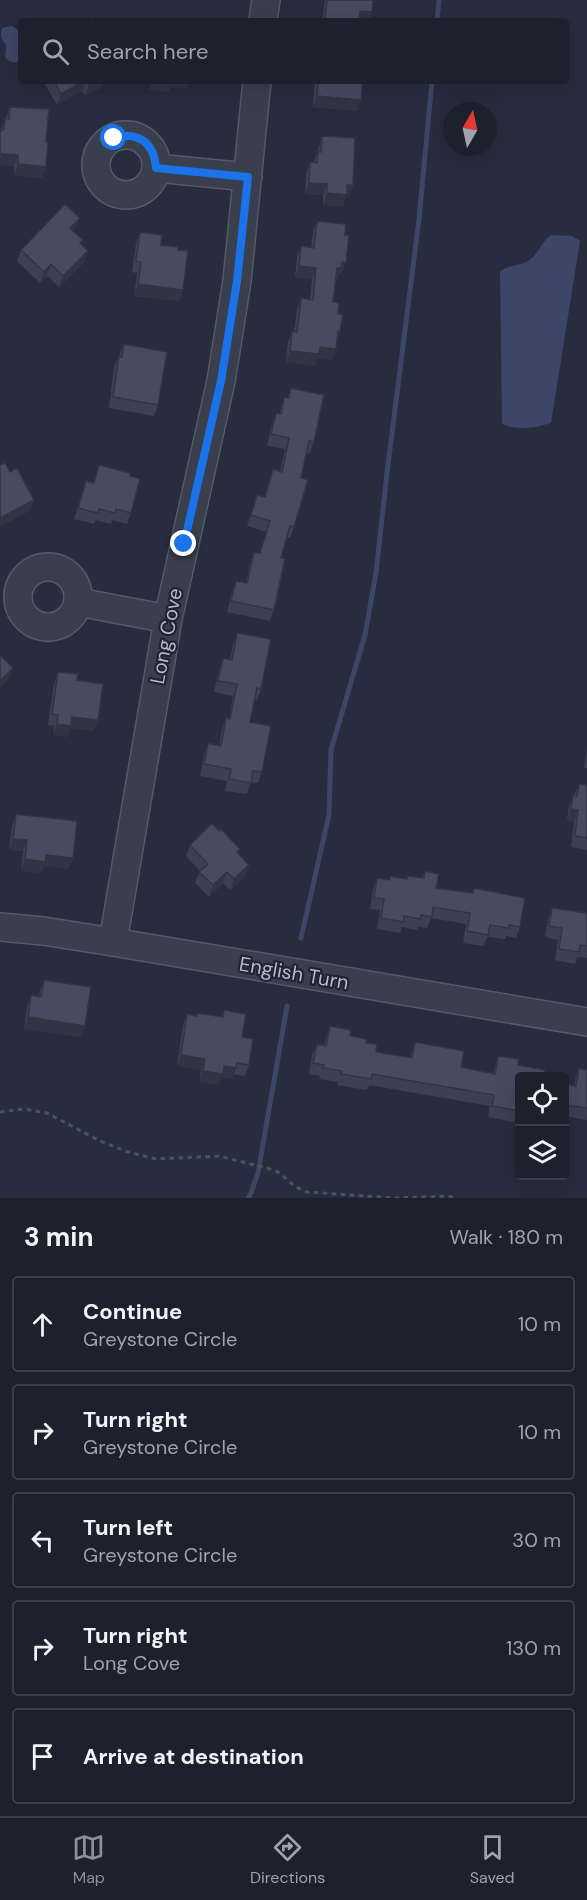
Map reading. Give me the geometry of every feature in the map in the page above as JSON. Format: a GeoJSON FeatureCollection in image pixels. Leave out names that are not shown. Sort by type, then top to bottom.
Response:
{"type":"FeatureCollection","features":[{"type":"Feature","properties":{"kind":"street"},"geometry":{"type":"LineString","coordinates":[[263,18],[266,0]]}},
{"type":"Feature","properties":{"kind":"street","name":"Long Cove"},"geometry":{"type":"LineString","coordinates":[[113,942],[168,619],[221,381],[237,281],[257,84]]}},
{"type":"Feature","properties":{"kind":"street"},"geometry":{"type":"LineString","coordinates":[[156,168],[248,177]]}},
{"type":"Feature","properties":{"kind":"street"},"geometry":{"type":"LineString","coordinates":[[78,602],[168,619]]}},
{"type":"Feature","properties":{"kind":"street","name":"English Turn"},"geometry":{"type":"LineString","coordinates":[[0,927],[113,942],[587,1022]]}},
{"type":"Feature","properties":{"kind":"path"},"geometry":{"type":"LineString","coordinates":[[0,1112],[24,1109],[47,1113],[100,1141],[128,1152],[156,1159],[219,1156],[267,1168],[278,1172],[296,1187],[308,1192],[393,1198],[448,1196],[456,1198]]}},
{"type":"Feature","properties":{"kind":"water"},"geometry":{"type":"Polygon","coordinates":[[[12,26],[18,30],[18,62],[11,62],[5,58],[6,46],[1,35],[2,28],[12,26]]]}},
{"type":"Feature","properties":{"kind":"water"},"geometry":{"type":"Polygon","coordinates":[[[551,235],[572,236],[580,241],[551,423],[514,428],[502,424],[500,271],[528,261],[551,235]]]}},
{"type":"Feature","properties":{"kind":"building"},"geometry":{"type":"Polygon","coordinates":[[[327,0],[373,0],[372,12],[360,11],[359,18],[325,18],[327,0]]]}},
{"type":"Feature","properties":{"kind":"building"},"geometry":{"type":"Polygon","coordinates":[[[56,84],[79,84],[61,94],[56,84]]]}},
{"type":"Feature","properties":{"kind":"building"},"geometry":{"type":"Polygon","coordinates":[[[318,84],[363,84],[361,100],[317,96],[318,84]]]}},
{"type":"Feature","properties":{"kind":"building"},"geometry":{"type":"Polygon","coordinates":[[[10,107],[49,109],[46,167],[18,164],[18,155],[0,153],[0,132],[4,129],[5,118],[9,119],[10,107]]]}},
{"type":"Feature","properties":{"kind":"building"},"geometry":{"type":"Polygon","coordinates":[[[322,136],[355,138],[353,185],[347,185],[347,195],[327,193],[327,184],[309,183],[310,162],[317,163],[318,152],[321,152],[322,136]]]}},
{"type":"Feature","properties":{"kind":"building"},"geometry":{"type":"Polygon","coordinates":[[[65,204],[80,218],[70,228],[83,240],[80,243],[88,251],[63,276],[51,264],[44,272],[21,250],[65,204]]]}},
{"type":"Feature","properties":{"kind":"building"},"geometry":{"type":"Polygon","coordinates":[[[317,221],[346,224],[345,235],[349,235],[346,263],[342,262],[341,268],[337,268],[333,302],[339,303],[338,314],[343,315],[336,349],[320,347],[319,354],[290,351],[292,331],[297,332],[301,298],[313,300],[316,268],[299,266],[301,246],[314,248],[317,221]]]}},
{"type":"Feature","properties":{"kind":"building"},"geometry":{"type":"Polygon","coordinates":[[[140,232],[162,235],[161,245],[188,251],[183,290],[138,284],[141,262],[136,261],[140,232]]]}},
{"type":"Feature","properties":{"kind":"building"},"geometry":{"type":"Polygon","coordinates":[[[124,344],[167,352],[158,405],[113,397],[119,356],[122,357],[124,344]]]}},
{"type":"Feature","properties":{"kind":"building"},"geometry":{"type":"Polygon","coordinates":[[[291,388],[324,395],[314,442],[309,441],[301,478],[308,480],[294,527],[290,526],[281,558],[285,559],[274,610],[231,601],[236,581],[247,583],[254,552],[260,553],[270,521],[251,515],[257,495],[265,497],[273,469],[282,472],[289,438],[271,434],[276,413],[281,414],[284,397],[289,398],[291,388]]]}},
{"type":"Feature","properties":{"kind":"building"},"geometry":{"type":"Polygon","coordinates":[[[5,463],[10,472],[17,468],[34,500],[0,518],[0,465],[5,463]]]}},
{"type":"Feature","properties":{"kind":"building"},"geometry":{"type":"Polygon","coordinates":[[[99,465],[130,473],[130,476],[140,479],[131,513],[116,509],[115,513],[99,509],[98,513],[78,508],[86,481],[94,483],[99,465]]]}},
{"type":"Feature","properties":{"kind":"building"},"geometry":{"type":"Polygon","coordinates":[[[237,633],[271,639],[261,689],[257,688],[250,722],[271,726],[262,772],[253,771],[251,783],[229,779],[231,769],[204,764],[208,743],[221,746],[226,718],[230,719],[237,684],[218,681],[223,658],[232,660],[237,633]]]}},
{"type":"Feature","properties":{"kind":"building"},"geometry":{"type":"Polygon","coordinates":[[[0,655],[13,668],[0,681],[0,655]]]}},
{"type":"Feature","properties":{"kind":"building"},"geometry":{"type":"Polygon","coordinates":[[[58,672],[78,674],[77,680],[103,684],[98,720],[72,717],[71,726],[57,724],[58,715],[52,714],[58,672]]]}},
{"type":"Feature","properties":{"kind":"building"},"geometry":{"type":"Polygon","coordinates":[[[579,784],[587,785],[587,838],[575,836],[578,810],[571,809],[573,795],[577,796],[579,784]]]}},
{"type":"Feature","properties":{"kind":"building"},"geometry":{"type":"Polygon","coordinates":[[[16,814],[77,821],[73,858],[46,855],[45,862],[25,859],[27,840],[13,839],[16,814]]]}},
{"type":"Feature","properties":{"kind":"building"},"geometry":{"type":"Polygon","coordinates":[[[212,823],[240,849],[237,852],[249,865],[234,879],[227,872],[213,885],[199,872],[208,864],[190,845],[212,823]]]}},
{"type":"Feature","properties":{"kind":"building"},"geometry":{"type":"Polygon","coordinates":[[[425,871],[439,874],[436,888],[473,893],[474,888],[525,898],[520,927],[490,925],[488,935],[467,931],[470,913],[433,907],[432,917],[421,915],[421,919],[404,916],[404,922],[381,918],[384,899],[374,898],[377,878],[390,880],[390,876],[407,879],[407,876],[424,878],[425,871]]]}},
{"type":"Feature","properties":{"kind":"building"},"geometry":{"type":"Polygon","coordinates":[[[552,908],[587,913],[587,946],[580,945],[579,952],[559,949],[562,928],[549,926],[552,908]]]}},
{"type":"Feature","properties":{"kind":"building"},"geometry":{"type":"Polygon","coordinates":[[[44,980],[91,987],[85,1026],[28,1017],[31,995],[41,997],[44,980]]]}},
{"type":"Feature","properties":{"kind":"building"},"geometry":{"type":"Polygon","coordinates":[[[224,1010],[246,1014],[242,1037],[253,1039],[249,1065],[237,1063],[236,1068],[224,1066],[223,1074],[203,1071],[205,1059],[181,1055],[187,1014],[197,1016],[197,1013],[223,1017],[224,1010]]]}},
{"type":"Feature","properties":{"kind":"building"},"geometry":{"type":"Polygon","coordinates":[[[330,1026],[351,1030],[350,1036],[367,1039],[366,1043],[377,1044],[376,1052],[412,1058],[415,1042],[464,1051],[461,1067],[495,1074],[498,1056],[519,1059],[518,1065],[545,1070],[545,1072],[515,1072],[515,1110],[492,1106],[494,1095],[372,1074],[371,1079],[341,1074],[342,1071],[323,1068],[324,1065],[313,1063],[317,1044],[326,1046],[330,1026]]]}},
{"type":"Feature","properties":{"kind":"building"},"geometry":{"type":"Polygon","coordinates":[[[579,1068],[587,1070],[587,1108],[569,1106],[569,1085],[576,1086],[579,1068]]]}},
{"type":"Feature","properties":{"kind":"waterway"},"geometry":{"type":"LineString","coordinates":[[437,18],[439,0]]}},
{"type":"Feature","properties":{"kind":"waterway"},"geometry":{"type":"LineString","coordinates":[[301,938],[329,815],[331,750],[365,635],[376,573],[419,219],[432,84]]}},
{"type":"Feature","properties":{"kind":"waterway"},"geometry":{"type":"LineString","coordinates":[[248,1198],[258,1173],[287,1006]]}},
{"type":"Feature","properties":{"kind":"route"},"geometry":{"type":"LineString","coordinates":[[114,138],[124,135],[135,136],[144,141],[156,158],[156,168],[248,177],[237,281],[221,381],[184,544]]}}]}
